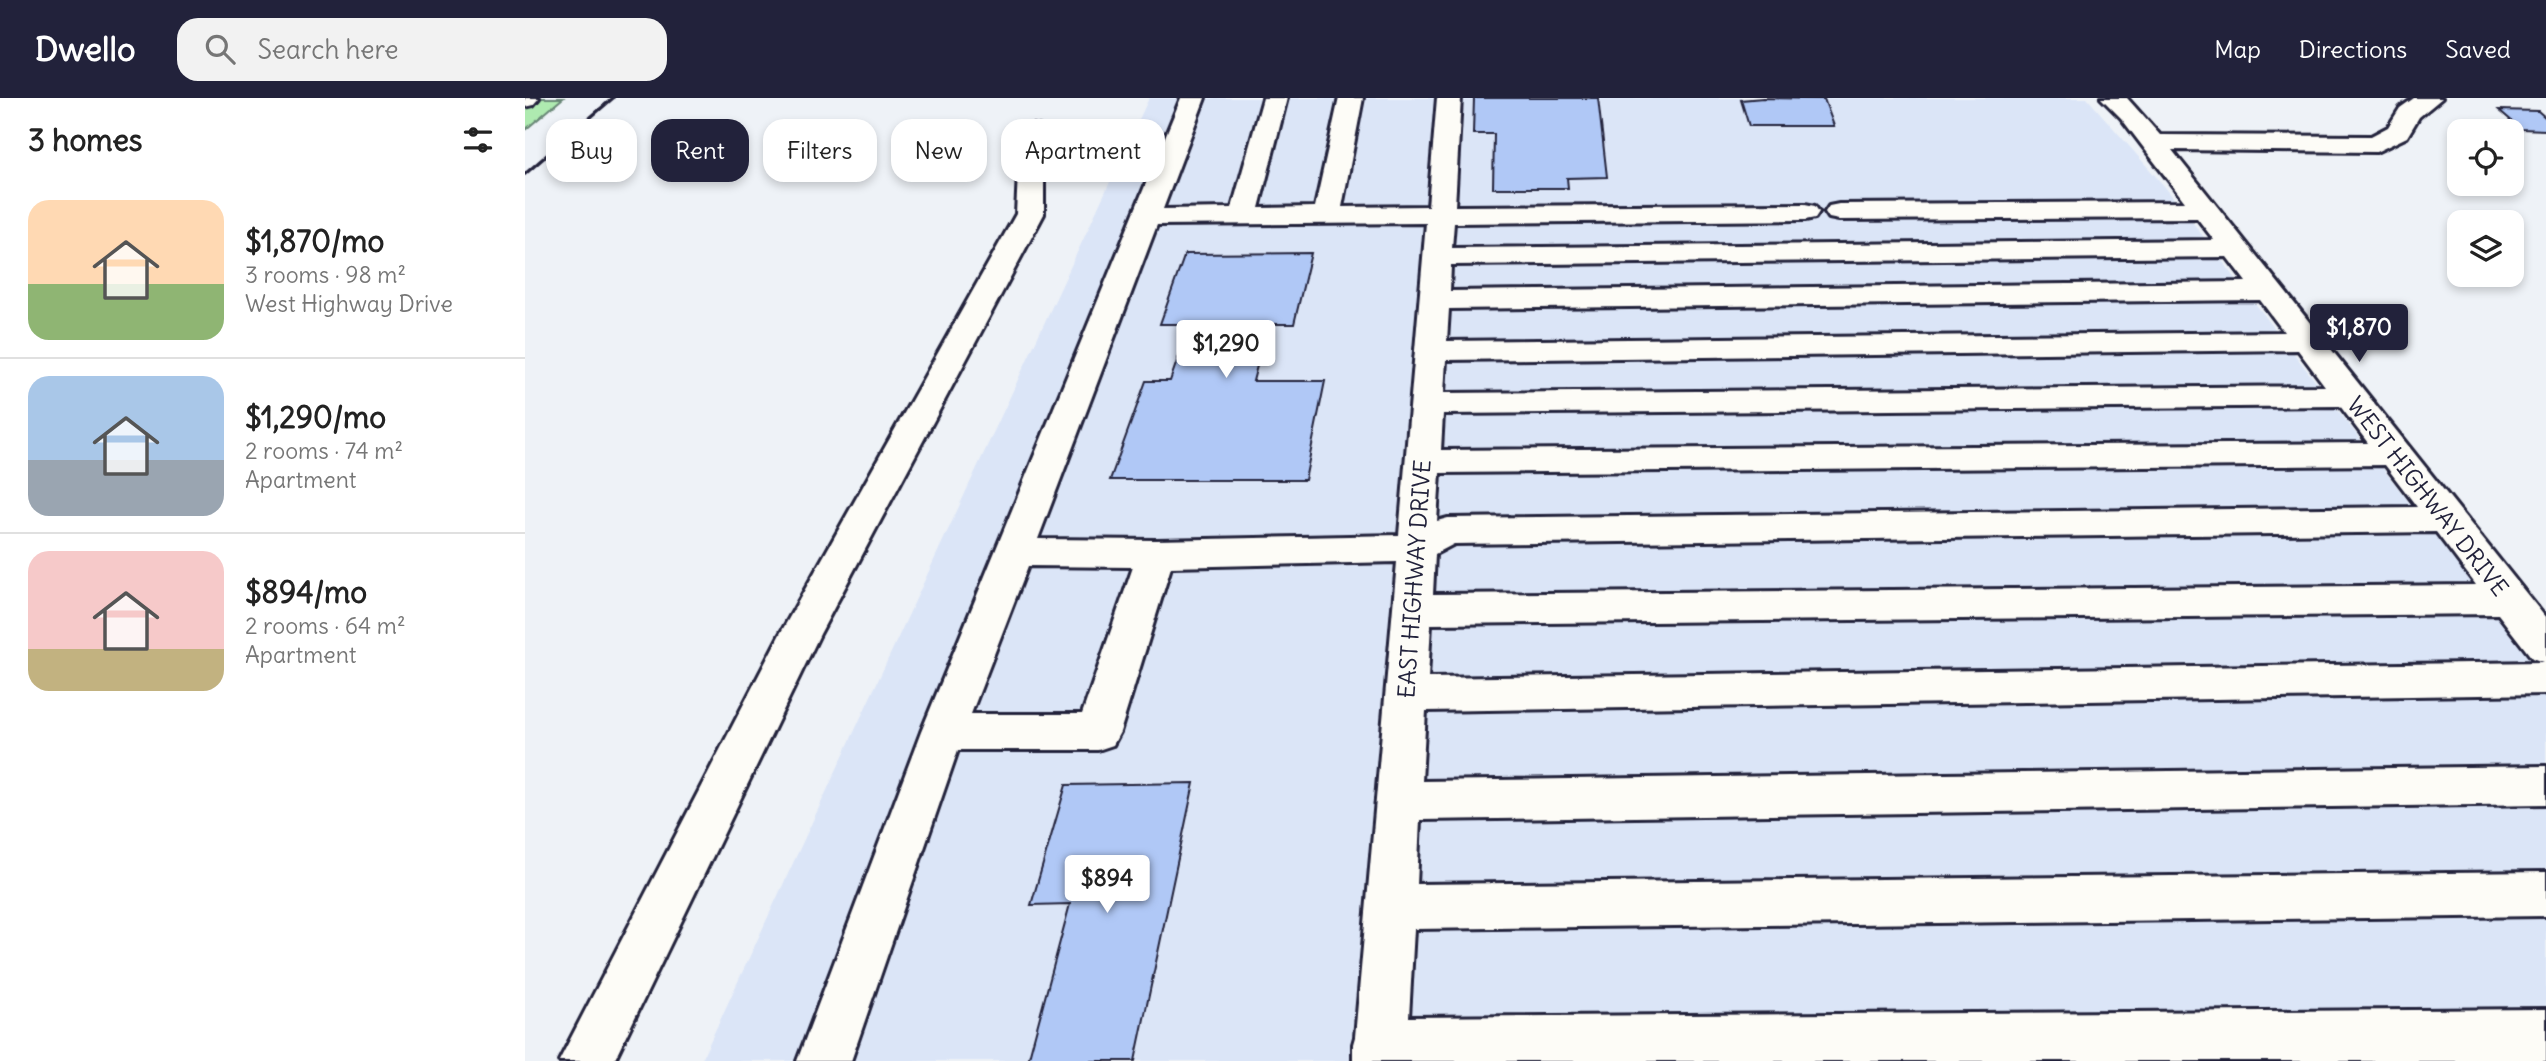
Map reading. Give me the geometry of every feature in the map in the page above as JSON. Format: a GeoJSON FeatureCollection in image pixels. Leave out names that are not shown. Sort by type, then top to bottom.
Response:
{"type":"FeatureCollection","features":[{"type":"Feature","properties":{"kind":"street"},"geometry":{"type":"LineString","coordinates":[[824,1061],[943,732],[1193,98]]}},
{"type":"Feature","properties":{"kind":"street"},"geometry":{"type":"LineString","coordinates":[[1243,216],[1275,98]]}},
{"type":"Feature","properties":{"kind":"street"},"geometry":{"type":"LineString","coordinates":[[1327,215],[1350,98]]}},
{"type":"Feature","properties":{"kind":"street","name":"EAST HIGHWAY DRIVE"},"geometry":{"type":"LineString","coordinates":[[1380,1053],[1449,98]]}},
{"type":"Feature","properties":{"kind":"street"},"geometry":{"type":"LineString","coordinates":[[2151,142],[2377,144],[2398,132],[2409,113],[2430,98]]}},
{"type":"Feature","properties":{"kind":"street","name":"WEST HIGHWAY DRIVE"},"geometry":{"type":"LineString","coordinates":[[2122,103],[2546,647]]}},
{"type":"Feature","properties":{"kind":"street"},"geometry":{"type":"LineString","coordinates":[[586,1061],[800,634],[1030,214],[1030,182]]}},
{"type":"Feature","properties":{"kind":"street"},"geometry":{"type":"LineString","coordinates":[[1839,212],[2204,210]]}},
{"type":"Feature","properties":{"kind":"street"},"geometry":{"type":"LineString","coordinates":[[1146,217],[1805,212]]}},
{"type":"Feature","properties":{"kind":"street"},"geometry":{"type":"LineString","coordinates":[[1438,257],[2234,248]]}},
{"type":"Feature","properties":{"kind":"street"},"geometry":{"type":"LineString","coordinates":[[1434,300],[2268,291]]}},
{"type":"Feature","properties":{"kind":"street"},"geometry":{"type":"LineString","coordinates":[[1431,351],[2307,341]]}},
{"type":"Feature","properties":{"kind":"street"},"geometry":{"type":"LineString","coordinates":[[1427,404],[2350,396]]}},
{"type":"Feature","properties":{"kind":"street"},"geometry":{"type":"LineString","coordinates":[[1422,463],[2395,454]]}},
{"type":"Feature","properties":{"kind":"street"},"geometry":{"type":"LineString","coordinates":[[1014,552],[1156,554],[1416,548],[1447,531],[2445,519]]}},
{"type":"Feature","properties":{"kind":"street"},"geometry":{"type":"LineString","coordinates":[[943,732],[1098,732],[1156,554]]}},
{"type":"Feature","properties":{"kind":"street"},"geometry":{"type":"LineString","coordinates":[[1412,609],[2508,599]]}},
{"type":"Feature","properties":{"kind":"street"},"geometry":{"type":"LineString","coordinates":[[1405,695],[2546,678]]}},
{"type":"Feature","properties":{"kind":"street"},"geometry":{"type":"LineString","coordinates":[[1397,801],[2546,785]]}},
{"type":"Feature","properties":{"kind":"street"},"geometry":{"type":"LineString","coordinates":[[1389,907],[2546,894]]}},
{"type":"Feature","properties":{"kind":"street"},"geometry":{"type":"LineString","coordinates":[[1380,1053],[2546,1035]]}},
{"type":"Feature","properties":{"kind":"shaded area"},"geometry":{"type":"Polygon","coordinates":[[[1149,98],[2087,98],[2165,187],[2546,679],[2546,1061],[701,1061],[1110,182],[1165,182],[1165,119],[1139,119],[1149,98]]]}},
{"type":"Feature","properties":{"kind":"green space"},"geometry":{"type":"Polygon","coordinates":[[[525,98],[563,98],[525,130],[525,98]]]}},
{"type":"Feature","properties":{"kind":"building"},"geometry":{"type":"Polygon","coordinates":[[[1474,98],[1598,98],[1607,177],[1567,178],[1568,188],[1493,188],[1494,134],[1473,134],[1474,98]]]}},
{"type":"Feature","properties":{"kind":"building"},"geometry":{"type":"Polygon","coordinates":[[[1824,99],[1834,126],[1749,126],[1741,100],[1824,99]]]}},
{"type":"Feature","properties":{"kind":"building"},"geometry":{"type":"Polygon","coordinates":[[[2499,110],[2538,111],[2546,118],[2546,130],[2524,129],[2524,119],[2509,119],[2499,110]]]}},
{"type":"Feature","properties":{"kind":"building"},"geometry":{"type":"Polygon","coordinates":[[[1311,253],[1294,324],[1268,324],[1253,381],[1325,381],[1305,480],[1110,480],[1146,381],[1170,381],[1190,324],[1160,324],[1185,254],[1311,253]]]}},
{"type":"Feature","properties":{"kind":"building"},"geometry":{"type":"Polygon","coordinates":[[[1194,783],[1135,1061],[1028,1061],[1070,904],[1031,905],[1066,785],[1194,783]]]}},
{"type":"Feature","properties":{"kind":"railway"},"geometry":{"type":"LineString","coordinates":[[525,174],[613,98]]}}]}
